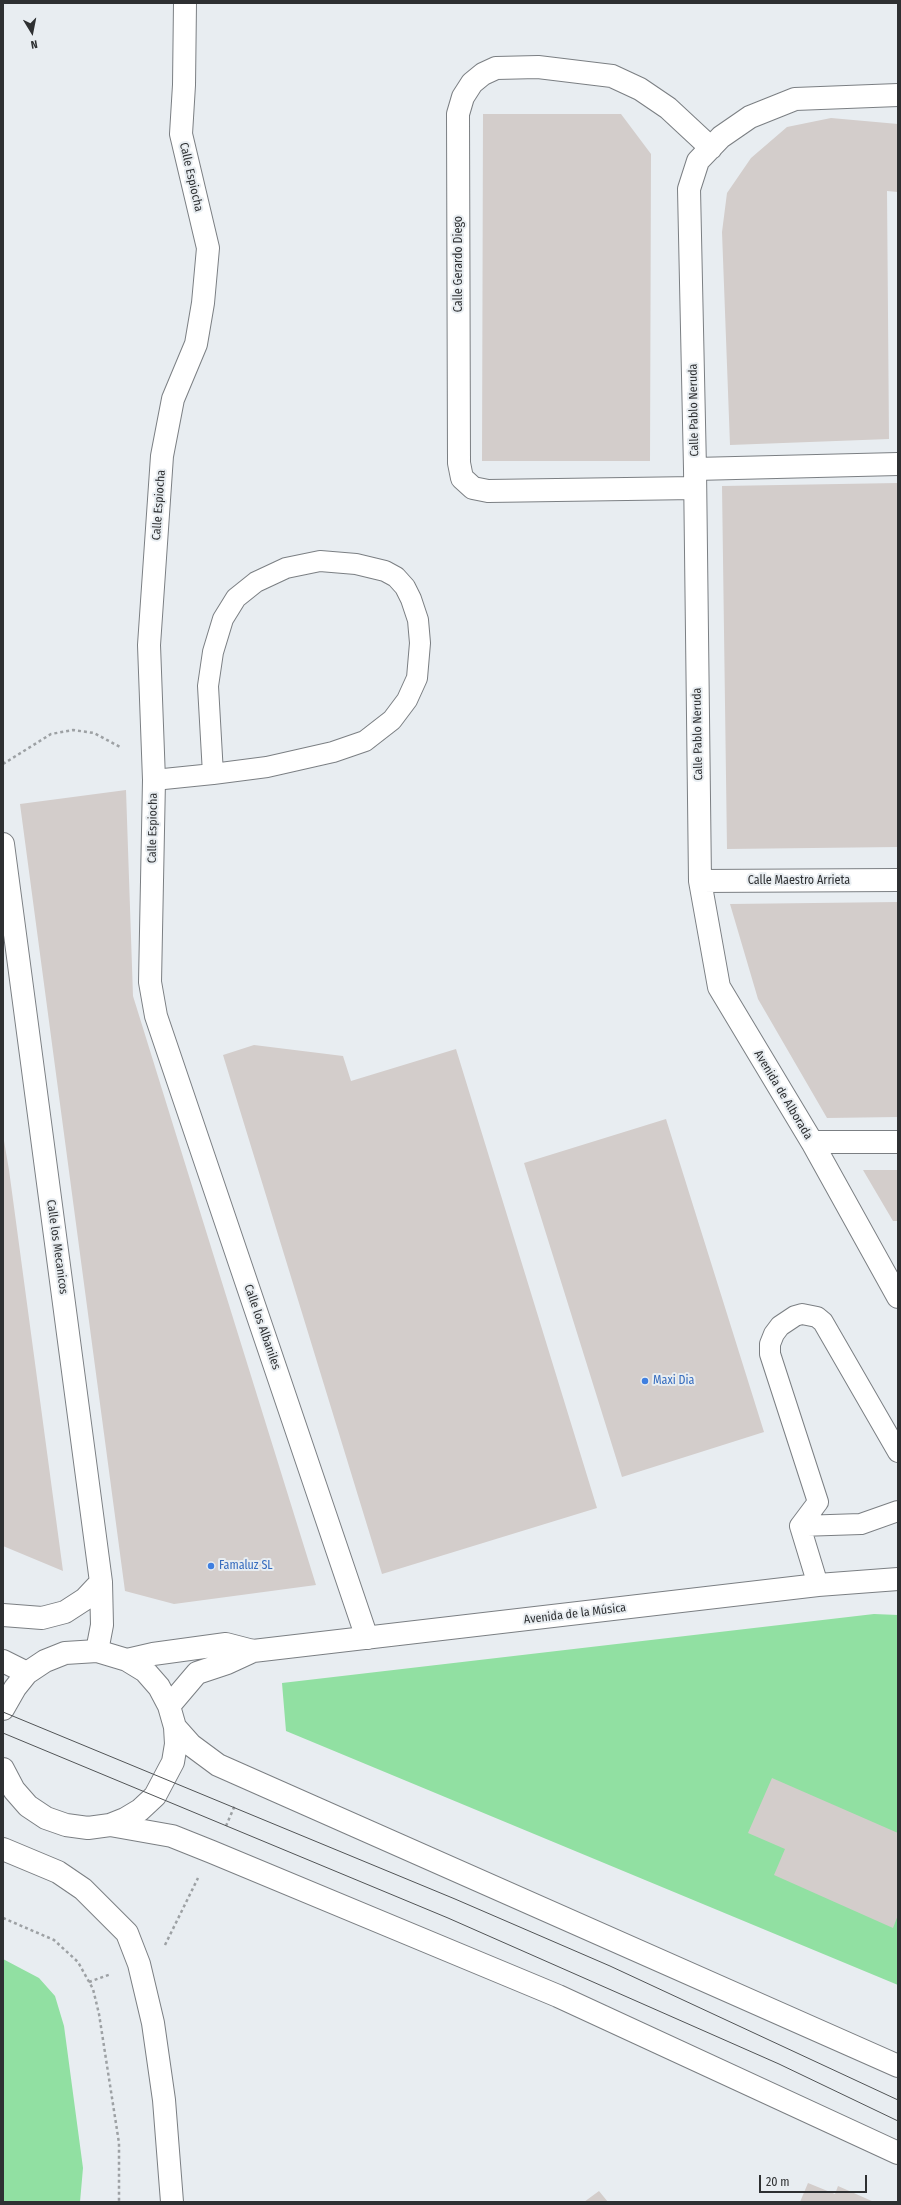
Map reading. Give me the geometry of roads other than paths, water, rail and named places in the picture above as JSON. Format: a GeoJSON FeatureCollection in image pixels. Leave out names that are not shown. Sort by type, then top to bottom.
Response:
{"type":"FeatureCollection","features":[{"type":"Feature","properties":{"kind":"street","name":"Calle Espiocha"},"geometry":{"type":"LineString","coordinates":[[156,1016],[150,982],[154,780],[149,645],[162,456],[173,399],[196,344],[203,303],[208,248],[181,134],[184,85],[185,3]]}},
{"type":"Feature","properties":{"kind":"street","name":"Calle Gerardo Diego"},"geometry":{"type":"LineString","coordinates":[[711,148],[668,108],[640,89],[612,76],[538,67],[496,68],[483,74],[472,83],[463,98],[458,114],[459,463],[462,478],[473,488],[488,491],[898,464]]}},
{"type":"Feature","properties":{"kind":"street","name":"Calle Pablo Neruda"},"geometry":{"type":"LineString","coordinates":[[700,881],[695,478],[689,188],[698,161],[721,137],[750,117],[795,99],[898,95]]}},
{"type":"Feature","properties":{"kind":"street","name":"Calle los Mecanicos"},"geometry":{"type":"LineString","coordinates":[[3,844],[101,1582],[102,1625],[97,1651]]}},
{"type":"Feature","properties":{"kind":"street","name":"Calle Maestro Arrieta"},"geometry":{"type":"LineString","coordinates":[[700,881],[898,880]]}},
{"type":"Feature","properties":{"kind":"street","name":"Avenida de Alborada"},"geometry":{"type":"LineString","coordinates":[[700,881],[719,987],[812,1142],[898,1297]]}},
{"type":"Feature","properties":{"kind":"street","name":"Calle los Albaniles"},"geometry":{"type":"LineString","coordinates":[[156,1016],[367,1638]]}},
{"type":"Feature","properties":{"kind":"street"},"geometry":{"type":"LineString","coordinates":[[812,1142],[898,1142]]}},
{"type":"Feature","properties":{"kind":"street","name":"Avenida de la Música"},"geometry":{"type":"LineString","coordinates":[[172,1716],[197,1673],[227,1663],[253,1651],[818,1585],[898,1579]]}},
{"type":"Feature","properties":{"kind":"street"},"geometry":{"type":"LineString","coordinates":[[3,1615],[42,1618],[65,1612],[85,1599],[101,1582]]}},
{"type":"Feature","properties":{"kind":"street","name":"Avenida de la Música"},"geometry":{"type":"LineString","coordinates":[[127,1660],[153,1654],[226,1644],[253,1651]]}},
{"type":"Feature","properties":{"kind":"street"},"geometry":{"type":"LineString","coordinates":[[3,1709],[15,1688],[27,1673],[45,1661],[65,1653],[81,1650],[97,1651],[127,1660],[145,1672],[159,1687],[172,1716],[192,1745],[218,1765],[898,2066]]}},
{"type":"Feature","properties":{"kind":"street"},"geometry":{"type":"LineString","coordinates":[[3,1661],[27,1673]]}},
{"type":"Feature","properties":{"kind":"street"},"geometry":{"type":"LineString","coordinates":[[3,1770],[14,1790],[28,1806],[46,1818],[66,1825],[88,1828],[110,1824],[140,1810],[160,1789],[173,1762],[176,1744],[172,1716]]}},
{"type":"Feature","properties":{"kind":"street"},"geometry":{"type":"LineString","coordinates":[[110,1824],[172,1836],[558,1996],[898,2153]]}},
{"type":"Feature","properties":{"kind":"street"},"geometry":{"type":"LineString","coordinates":[[3,1848],[58,1872],[83,1889],[127,1933],[138,1964],[153,2023],[164,2100],[172,2202]]}},
{"type":"Feature","properties":{"kind":"lane"},"geometry":{"type":"LineString","coordinates":[[154,780],[213,774],[267,767],[333,752],[365,741],[392,720],[407,700],[417,678],[420,643],[418,620],[411,599],[405,587],[396,578],[385,571],[356,564],[320,561],[286,568],[256,582],[236,598],[223,619],[213,652],[208,686],[213,774]]}},
{"type":"Feature","properties":{"kind":"lane"},"geometry":{"type":"LineString","coordinates":[[800,1526],[818,1502],[770,1354],[770,1344],[774,1334],[780,1326],[795,1316],[802,1314],[817,1317],[823,1322],[898,1452]]}},
{"type":"Feature","properties":{"kind":"lane"},"geometry":{"type":"LineString","coordinates":[[800,1526],[861,1524],[898,1510]]}},
{"type":"Feature","properties":{"kind":"lane"},"geometry":{"type":"LineString","coordinates":[[800,1526],[818,1585]]}},
{"type":"Feature","properties":{"kind":"tram line"},"geometry":{"type":"LineString","coordinates":[[3,1712],[455,1899],[610,1966],[898,2100]]}},
{"type":"Feature","properties":{"kind":"tram line"},"geometry":{"type":"LineString","coordinates":[[3,1733],[448,1918],[779,2064],[898,2121]]}},
{"type":"Feature","properties":{"kind":"place","name":"Maxi Dia"},"geometry":{"type":"Point","coordinates":[645,1381]}},
{"type":"Feature","properties":{"kind":"place","name":"Famaluz SL"},"geometry":{"type":"Point","coordinates":[211,1566]}}]}
